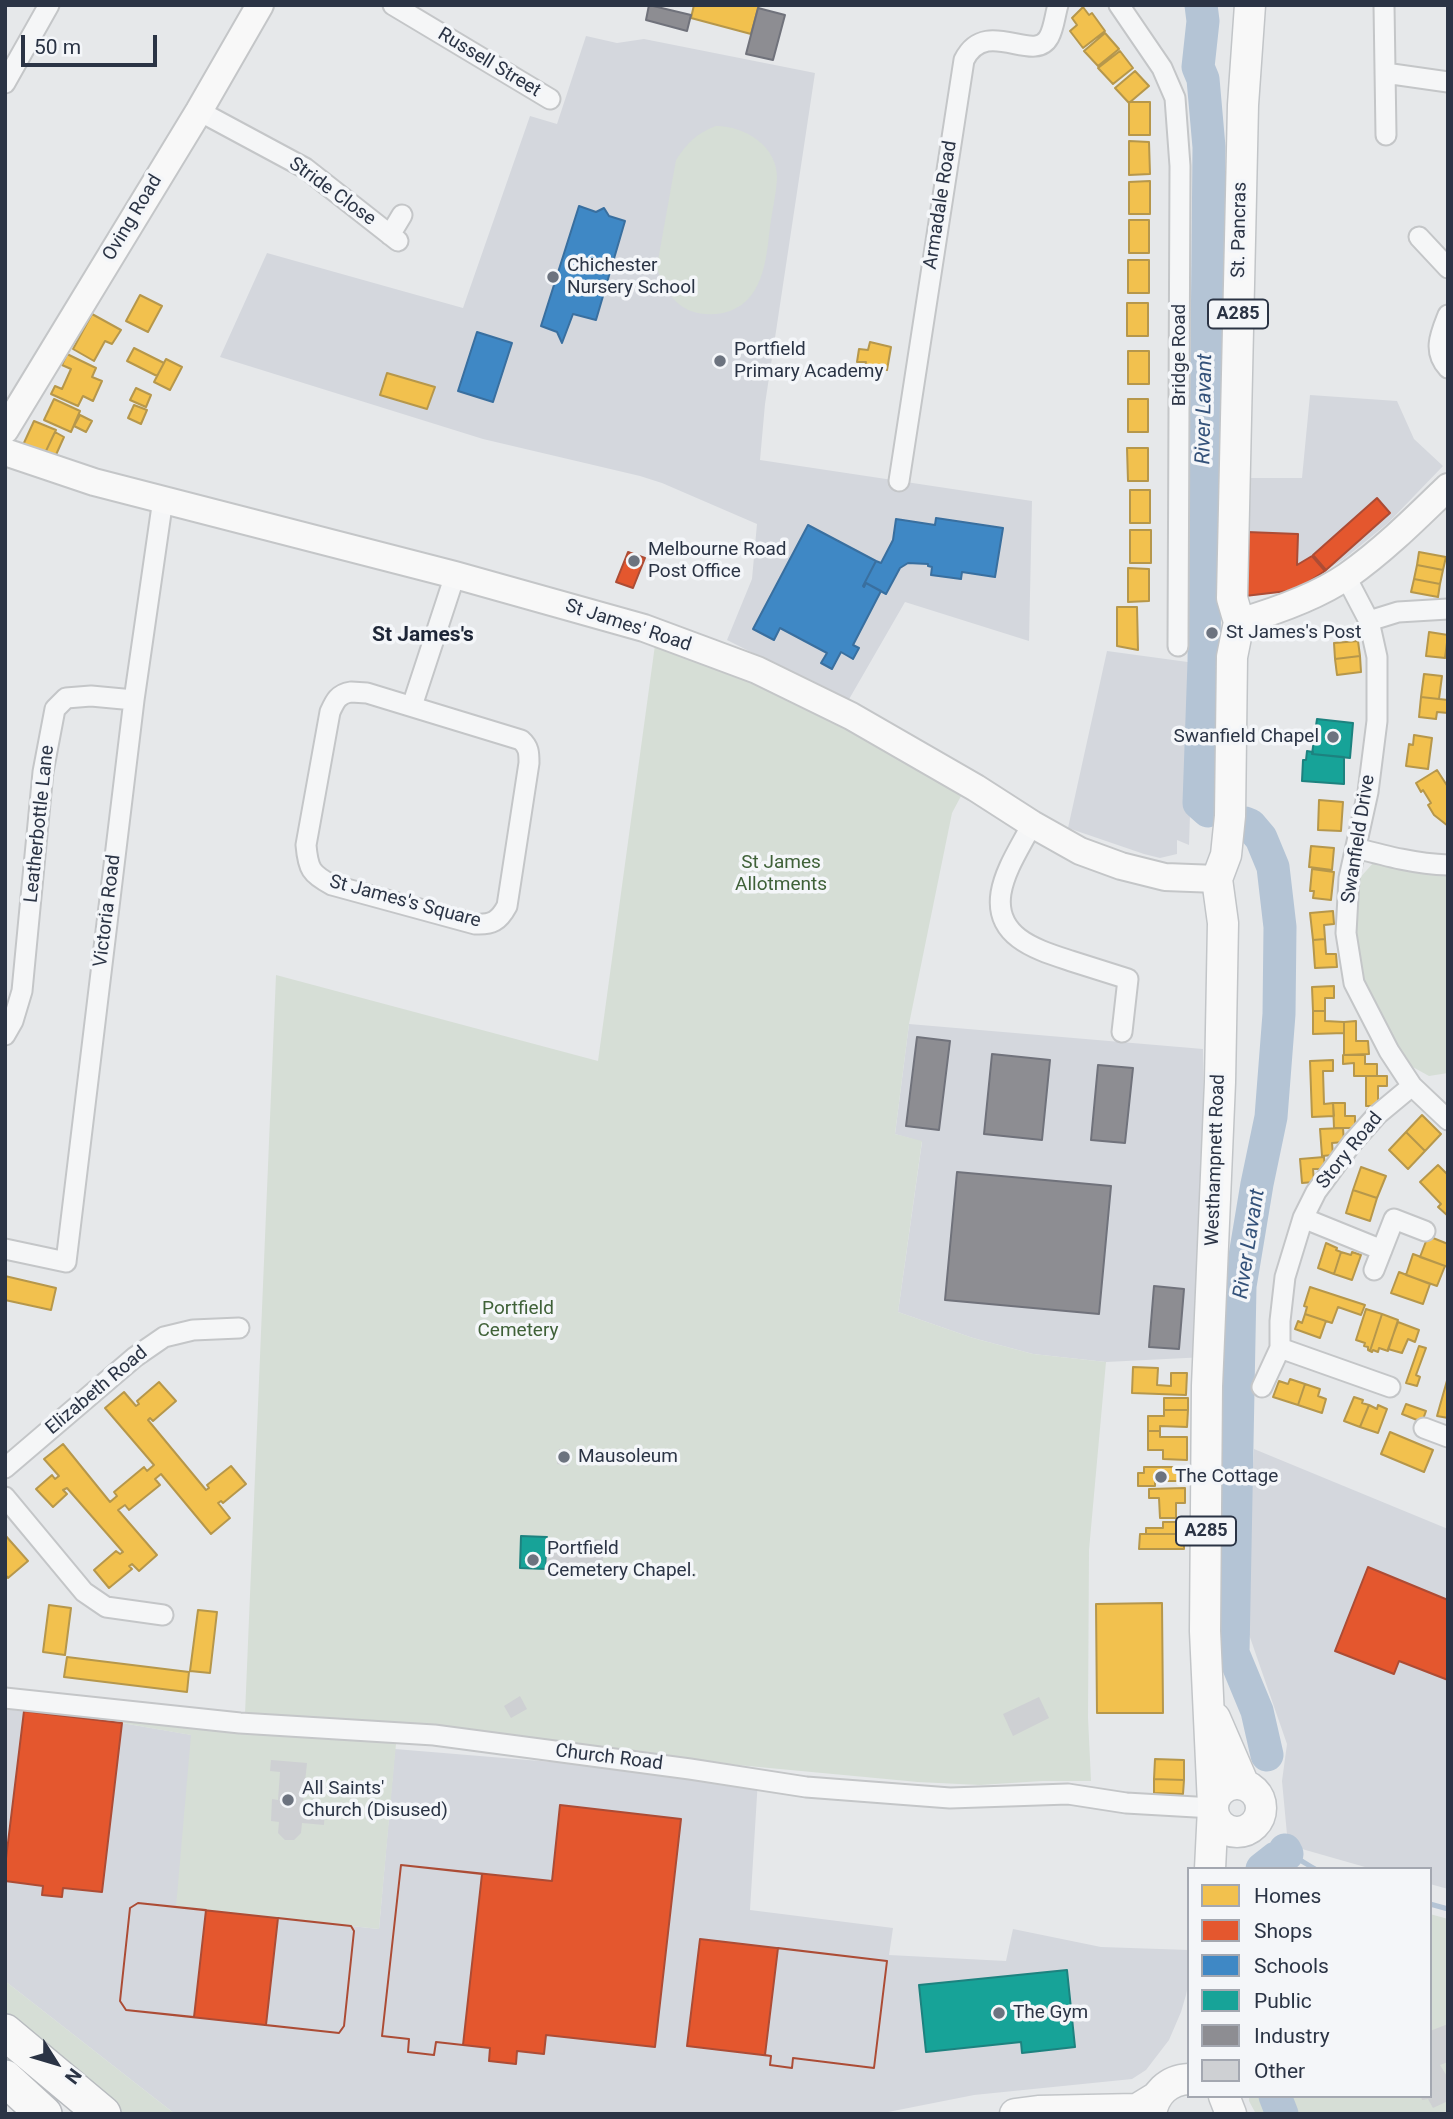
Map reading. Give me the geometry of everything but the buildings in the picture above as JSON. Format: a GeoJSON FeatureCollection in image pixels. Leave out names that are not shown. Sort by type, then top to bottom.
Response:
{"type":"FeatureCollection","features":[{"type":"Feature","properties":{"kind":"highway"},"geometry":{"type":"LineString","coordinates":[[5,2032],[103,2114]]}},
{"type":"Feature","properties":{"kind":"highway"},"geometry":{"type":"LineString","coordinates":[[5,2078],[44,2114]]}},
{"type":"Feature","properties":{"kind":"main road","name":"St. Pancras"},"geometry":{"type":"LineString","coordinates":[[1239,622],[1232,598],[1232,584],[1242,132],[1250,5]]}},
{"type":"Feature","properties":{"kind":"main road","name":"Westhampnett Road"},"geometry":{"type":"LineString","coordinates":[[1210,1867],[1213,1806],[1205,1631],[1207,1386],[1220,1082],[1223,923],[1217,880],[1226,855],[1232,657],[1239,622]]}},
{"type":"Feature","properties":{"kind":"main road","name":"Westhampnett Road"},"geometry":{"type":"LineString","coordinates":[[1208,1702],[1244,1785]]}},
{"type":"Feature","properties":{"kind":"main road"},"geometry":{"type":"LineString","coordinates":[[1222,1867],[1244,1831],[1256,1822],[1260,1808],[1255,1793],[1244,1785],[1224,1787],[1216,1796],[1213,1806],[1216,1820],[1232,1831],[1244,1831]]}},
{"type":"Feature","properties":{"kind":"main road"},"geometry":{"type":"LineString","coordinates":[[1015,2114],[1153,2106],[1163,2089],[1186,2072]]}},
{"type":"Feature","properties":{"kind":"street"},"geometry":{"type":"LineString","coordinates":[[5,83],[49,5]]}},
{"type":"Feature","properties":{"kind":"street","name":"Oving Road"},"geometry":{"type":"LineString","coordinates":[[5,430],[199,111],[260,5]]}},
{"type":"Feature","properties":{"kind":"street","name":"Russell Street"},"geometry":{"type":"LineString","coordinates":[[393,5],[550,99]]}},
{"type":"Feature","properties":{"kind":"street","name":"Armadale Road"},"geometry":{"type":"LineString","coordinates":[[899,481],[964,60],[970,48],[981,42],[1037,47],[1045,43],[1050,36],[1058,5]]}},
{"type":"Feature","properties":{"kind":"street","name":"Bridge Road"},"geometry":{"type":"LineString","coordinates":[[1119,5],[1162,68],[1175,98],[1180,166],[1178,646]]}},
{"type":"Feature","properties":{"kind":"street"},"geometry":{"type":"LineString","coordinates":[[1384,5],[1386,135]]}},
{"type":"Feature","properties":{"kind":"street"},"geometry":{"type":"LineString","coordinates":[[1385,73],[1448,82]]}},
{"type":"Feature","properties":{"kind":"street","name":"Stride Close"},"geometry":{"type":"LineString","coordinates":[[199,111],[305,168],[394,238],[402,215]]}},
{"type":"Feature","properties":{"kind":"street"},"geometry":{"type":"LineString","coordinates":[[1419,237],[1448,268]]}},
{"type":"Feature","properties":{"kind":"street"},"geometry":{"type":"LineString","coordinates":[[1448,315],[1437,342],[1444,364],[1448,368]]}},
{"type":"Feature","properties":{"kind":"street","name":"St James' Road"},"geometry":{"type":"LineString","coordinates":[[5,452],[94,482],[455,575],[644,628],[757,670],[851,716],[1080,851],[1121,866],[1165,877],[1217,880]]}},
{"type":"Feature","properties":{"kind":"street"},"geometry":{"type":"LineString","coordinates":[[1239,622],[1310,596],[1346,576],[1395,537],[1448,487]]}},
{"type":"Feature","properties":{"kind":"street","name":"Victoria Road"},"geometry":{"type":"LineString","coordinates":[[5,1249],[66,1262],[134,700],[163,499]]}},
{"type":"Feature","properties":{"kind":"street"},"geometry":{"type":"LineString","coordinates":[[412,706],[455,575]]}},
{"type":"Feature","properties":{"kind":"street","name":"Swanfield Drive"},"geometry":{"type":"LineString","coordinates":[[1346,576],[1369,621],[1377,657],[1377,721],[1368,792],[1349,878],[1346,933],[1354,983],[1389,1051],[1412,1086],[1448,1120]]}},
{"type":"Feature","properties":{"kind":"street"},"geometry":{"type":"LineString","coordinates":[[1369,621],[1398,612],[1448,609]]}},
{"type":"Feature","properties":{"kind":"street","name":"St James's Square"},"geometry":{"type":"LineString","coordinates":[[351,692],[367,693],[412,706],[521,740],[529,752],[507,906],[502,916],[494,923],[475,924],[332,885],[311,871],[306,845],[334,702],[342,694],[351,692]]}},
{"type":"Feature","properties":{"kind":"street","name":"Leatherbottle Lane"},"geometry":{"type":"LineString","coordinates":[[8,1025],[22,991],[43,772],[55,709],[66,698],[91,696],[134,700]]}},
{"type":"Feature","properties":{"kind":"street"},"geometry":{"type":"LineString","coordinates":[[1032,824],[1006,877],[1001,914],[1012,933],[1027,944],[1128,979],[1122,1032]]}},
{"type":"Feature","properties":{"kind":"street"},"geometry":{"type":"LineString","coordinates":[[1356,848],[1448,866]]}},
{"type":"Feature","properties":{"kind":"street","name":"Story Road"},"geometry":{"type":"LineString","coordinates":[[1280,1348],[1285,1277],[1303,1218],[1317,1192],[1352,1143],[1377,1115],[1412,1086]]}},
{"type":"Feature","properties":{"kind":"street"},"geometry":{"type":"LineString","coordinates":[[1303,1218],[1382,1250]]}},
{"type":"Feature","properties":{"kind":"street"},"geometry":{"type":"LineString","coordinates":[[1374,1270],[1394,1219],[1426,1231]]}},
{"type":"Feature","properties":{"kind":"street","name":"Elizabeth Road"},"geometry":{"type":"LineString","coordinates":[[5,1468],[120,1370],[164,1337],[193,1330],[239,1328]]}},
{"type":"Feature","properties":{"kind":"street"},"geometry":{"type":"LineString","coordinates":[[1262,1387],[1280,1348],[1390,1387]]}},
{"type":"Feature","properties":{"kind":"street"},"geometry":{"type":"LineString","coordinates":[[1424,1428],[1448,1437]]}},
{"type":"Feature","properties":{"kind":"street"},"geometry":{"type":"LineString","coordinates":[[5,1497],[85,1592],[106,1608],[163,1615]]}},
{"type":"Feature","properties":{"kind":"street","name":"Church Road"},"geometry":{"type":"LineString","coordinates":[[5,1698],[240,1723],[434,1735],[806,1787],[950,1798],[1069,1794],[1126,1803],[1213,1806]]}},
{"type":"Feature","properties":{"kind":"shaded area","name":"Portfield Primary Academy"},"geometry":{"type":"Polygon","coordinates":[[[586,36],[617,43],[644,39],[815,73],[765,404],[760,460],[1032,501],[1029,641],[905,602],[848,701],[727,640],[752,579],[757,524],[640,476],[483,439],[220,357],[267,253],[463,308],[530,116],[557,124],[586,36]]]}},
{"type":"Feature","properties":{"kind":"shaded area"},"geometry":{"type":"Polygon","coordinates":[[[1310,395],[1397,401],[1414,439],[1443,466],[1388,523],[1344,559],[1296,590],[1245,597],[1246,478],[1302,478],[1310,395]]]}},
{"type":"Feature","properties":{"kind":"shaded area"},"geometry":{"type":"Polygon","coordinates":[[[1107,651],[1195,663],[1189,845],[1177,840],[1177,854],[1160,858],[1068,828],[1107,651]]]}},
{"type":"Feature","properties":{"kind":"shaded area"},"geometry":{"type":"Polygon","coordinates":[[[909,1024],[1203,1049],[1206,1357],[1106,1362],[1033,1354],[973,1338],[898,1312],[922,1142],[895,1134],[909,1024]]]}},
{"type":"Feature","properties":{"kind":"shaded area"},"geometry":{"type":"Polygon","coordinates":[[[1254,1449],[1448,1529],[1448,1889],[1432,1885],[1432,1867],[1365,1867],[1288,1845],[1282,1781],[1287,1744],[1244,1620],[1254,1449]]]}},
{"type":"Feature","properties":{"kind":"shaded area"},"geometry":{"type":"Polygon","coordinates":[[[5,1709],[122,1723],[192,1735],[177,1907],[379,1929],[395,1749],[758,1779],[750,1910],[893,1928],[889,1955],[1006,1961],[1013,1929],[1101,1947],[1187,1950],[1187,1990],[1181,2012],[1169,2040],[1146,2070],[1132,2079],[974,2095],[878,2114],[175,2114],[5,1981],[5,1709]]]}},
{"type":"Feature","properties":{"kind":"green space"},"geometry":{"type":"Polygon","coordinates":[[[716,126],[738,130],[758,140],[772,157],[777,179],[767,254],[754,291],[747,301],[736,308],[723,313],[707,314],[691,311],[679,304],[665,287],[657,266],[676,160],[693,139],[716,126]]]}},
{"type":"Feature","properties":{"kind":"green space","name":"Portfield Cemetery"},"geometry":{"type":"Polygon","coordinates":[[[655,645],[756,681],[845,726],[961,796],[952,813],[909,1024],[895,1134],[922,1141],[898,1312],[973,1338],[1033,1354],[1106,1362],[1089,1550],[1088,1718],[1091,1781],[980,1785],[918,1782],[397,1733],[379,1929],[176,1907],[191,1735],[122,1723],[5,1709],[5,1687],[245,1714],[276,975],[598,1061],[655,645]]]}},
{"type":"Feature","properties":{"kind":"green space"},"geometry":{"type":"Polygon","coordinates":[[[1374,862],[1448,874],[1448,1073],[1429,1076],[1400,1060],[1362,981],[1354,937],[1358,880],[1374,862]]]}},
{"type":"Feature","properties":{"kind":"green space"},"geometry":{"type":"Polygon","coordinates":[[[1432,1915],[1448,1919],[1448,2114],[1256,2114],[1249,2098],[1432,2098],[1432,1915]]]}},
{"type":"Feature","properties":{"kind":"green space"},"geometry":{"type":"Polygon","coordinates":[[[5,1981],[175,2114],[116,2114],[5,2021],[5,1981]]]}},
{"type":"Feature","properties":{"kind":"waterway","name":"River Lavant"},"geometry":{"type":"LineString","coordinates":[[1201,5],[1203,21],[1198,67],[1203,79],[1209,147],[1204,662],[1199,803],[1208,811]]}},
{"type":"Feature","properties":{"kind":"waterway","name":"River Lavant"},"geometry":{"type":"LineString","coordinates":[[1245,823],[1261,838],[1273,867],[1280,927],[1279,1014],[1271,1117],[1240,1286],[1233,1653],[1257,1711],[1267,1755]]}},
{"type":"Feature","properties":{"kind":"waterway","name":"River Lavant"},"geometry":{"type":"LineString","coordinates":[[1265,1867],[1287,1854],[1285,1850]]}},
{"type":"Feature","properties":{"kind":"waterway","name":"River Lavant"},"geometry":{"type":"LineString","coordinates":[[1287,1854],[1312,1867]]}},
{"type":"Feature","properties":{"kind":"waterway","name":"River Lavant"},"geometry":{"type":"LineString","coordinates":[[1432,1905],[1448,1909]]}},
{"type":"Feature","properties":{"kind":"waterway","name":"River Lavant"},"geometry":{"type":"LineString","coordinates":[[1276,2098],[1282,2114]]}},
{"type":"Feature","properties":{"kind":"place","name":"Chichester Nursery School"},"geometry":{"type":"Point","coordinates":[553,277]}},
{"type":"Feature","properties":{"kind":"place","name":"Portfield Primary Academy"},"geometry":{"type":"Point","coordinates":[720,361]}},
{"type":"Feature","properties":{"kind":"place","name":"Melbourne Road Post Office"},"geometry":{"type":"Point","coordinates":[634,561]}},
{"type":"Feature","properties":{"kind":"place","name":"St James's Post"},"geometry":{"type":"Point","coordinates":[1212,633]}},
{"type":"Feature","properties":{"kind":"place","name":"Swanfield Chapel"},"geometry":{"type":"Point","coordinates":[1333,737]}},
{"type":"Feature","properties":{"kind":"place","name":"Mausoleum"},"geometry":{"type":"Point","coordinates":[564,1457]}},
{"type":"Feature","properties":{"kind":"place","name":"The Cottage"},"geometry":{"type":"Point","coordinates":[1161,1477]}},
{"type":"Feature","properties":{"kind":"place","name":"Portfield Cemetery Chapel."},"geometry":{"type":"Point","coordinates":[533,1560]}},
{"type":"Feature","properties":{"kind":"place","name":"All Saints' Church (Disused)"},"geometry":{"type":"Point","coordinates":[288,1800]}},
{"type":"Feature","properties":{"kind":"place","name":"The Gym"},"geometry":{"type":"Point","coordinates":[999,2013]}},
{"type":"Feature","properties":{"kind":"district","name":"St James's"},"geometry":{"type":"Point","coordinates":[423,636]}},
{"type":"Feature","properties":{"kind":"park label","name":"St James Allotments"},"geometry":{"type":"Point","coordinates":[781,874]}}]}
